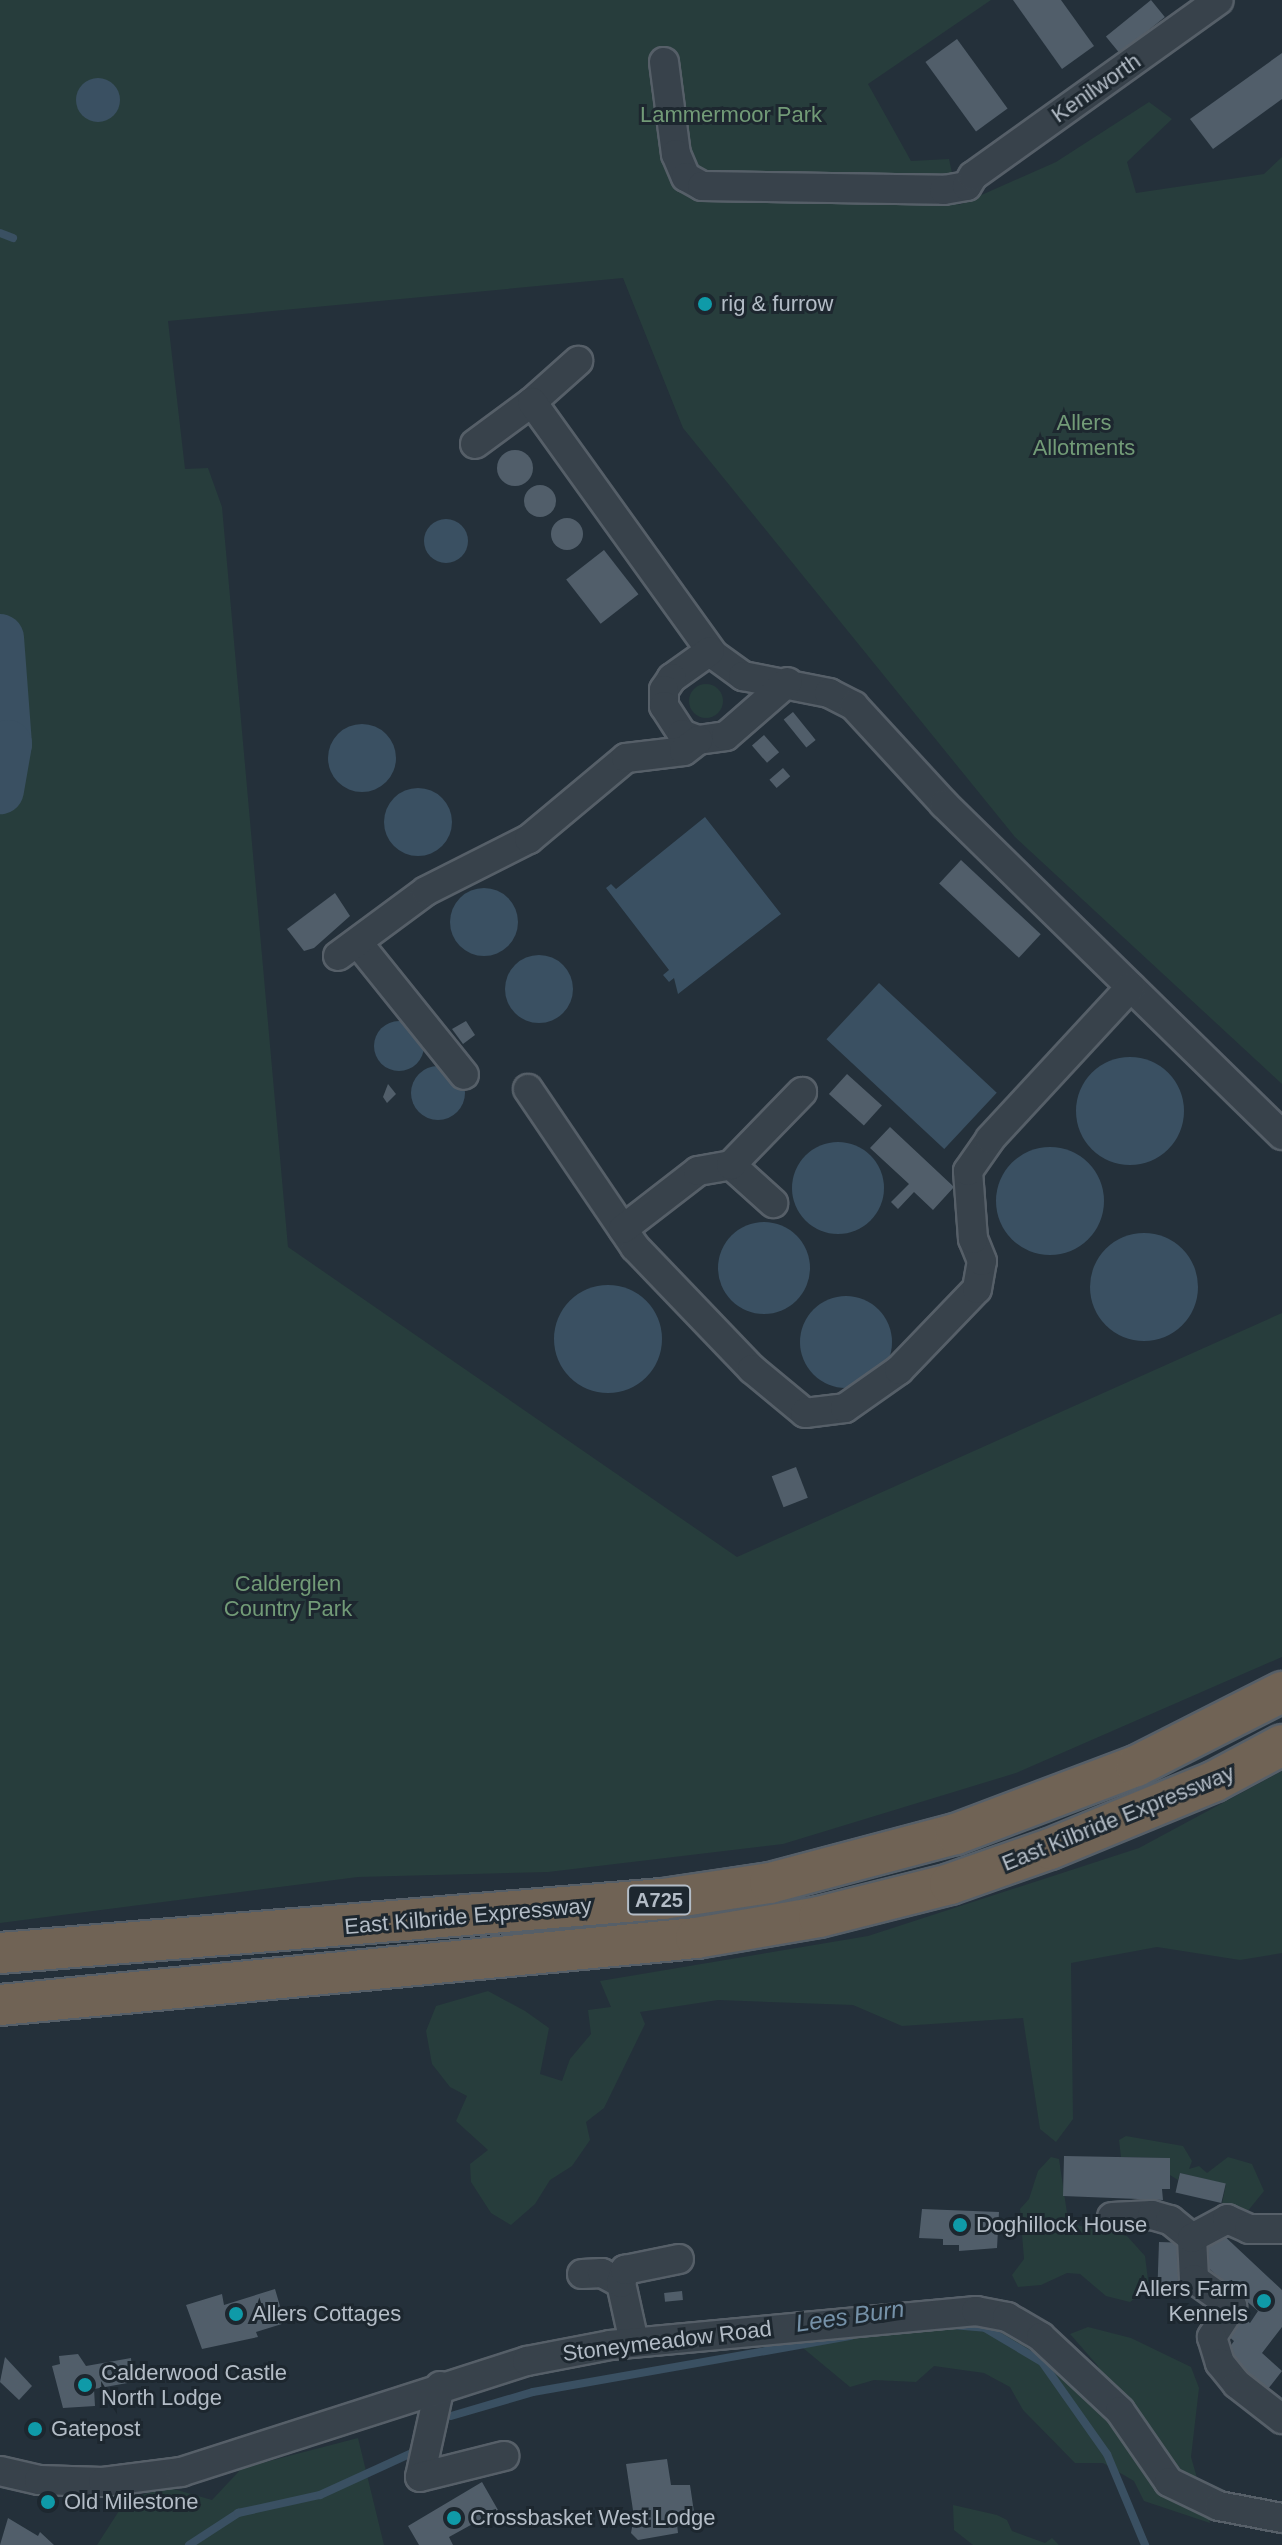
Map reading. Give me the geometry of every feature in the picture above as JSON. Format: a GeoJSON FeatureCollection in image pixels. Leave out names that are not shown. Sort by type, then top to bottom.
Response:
{"type":"FeatureCollection","features":[{"type":"Feature","properties":{"kind":"highway","name":"East Kilbride Expressway"},"geometry":{"type":"LineString","coordinates":[[0,1953],[663,1899],[770,1883],[956,1834],[1136,1766],[1282,1692]]}},
{"type":"Feature","properties":{"kind":"highway","name":"East Kilbride Expressway"},"geometry":{"type":"LineString","coordinates":[[0,2005],[696,1938],[819,1917],[950,1884],[1050,1849],[1215,1781],[1282,1745]]}},
{"type":"Feature","properties":{"kind":"street","name":"Kenilworth"},"geometry":{"type":"LineString","coordinates":[[664,62],[676,154],[686,177],[702,186],[944,190],[967,186],[973,176],[1219,0]]}},
{"type":"Feature","properties":{"kind":"street"},"geometry":{"type":"LineString","coordinates":[[475,444],[532,402],[578,361]]}},
{"type":"Feature","properties":{"kind":"street"},"geometry":{"type":"LineString","coordinates":[[532,402],[710,651],[743,676],[788,682],[854,706],[944,804],[1282,1135]]}},
{"type":"Feature","properties":{"kind":"street"},"geometry":{"type":"LineString","coordinates":[[710,651],[672,678],[664,690],[670,719],[682,734],[698,740],[726,736],[788,682]]}},
{"type":"Feature","properties":{"kind":"street"},"geometry":{"type":"LineString","coordinates":[[464,1075],[348,950],[426,891],[529,839],[626,758],[684,751],[698,740]]}},
{"type":"Feature","properties":{"kind":"street"},"geometry":{"type":"LineString","coordinates":[[528,1089],[623,1229],[752,1369],[805,1413],[845,1408],[899,1370],[977,1289],[982,1261],[973,1239],[968,1171],[990,1139],[1131,987]]}},
{"type":"Feature","properties":{"kind":"street"},"geometry":{"type":"LineString","coordinates":[[623,1229],[698,1171],[731,1165],[802,1092]]}},
{"type":"Feature","properties":{"kind":"street"},"geometry":{"type":"LineString","coordinates":[[731,1165],[773,1203]]}},
{"type":"Feature","properties":{"kind":"street"},"geometry":{"type":"LineString","coordinates":[[1112,2217],[1152,2215],[1170,2220],[1192,2238],[1194,2279],[1232,2306],[1212,2337],[1220,2363],[1237,2384],[1282,2419]]}},
{"type":"Feature","properties":{"kind":"street"},"geometry":{"type":"LineString","coordinates":[[1192,2238],[1227,2219],[1249,2229],[1282,2229]]}},
{"type":"Feature","properties":{"kind":"street"},"geometry":{"type":"LineString","coordinates":[[634,2342],[621,2283],[625,2270],[679,2259]]}},
{"type":"Feature","properties":{"kind":"street"},"geometry":{"type":"LineString","coordinates":[[582,2274],[602,2273],[621,2283]]}},
{"type":"Feature","properties":{"kind":"street","name":"Stoneymeadow Road"},"geometry":{"type":"LineString","coordinates":[[0,2471],[39,2480],[103,2482],[181,2472],[294,2439],[440,2386],[527,2361],[634,2342],[939,2311],[1007,2317],[1041,2337],[1120,2411],[1169,2482],[1219,2506],[1282,2518]]}},
{"type":"Feature","properties":{"kind":"street"},"geometry":{"type":"LineString","coordinates":[[440,2386],[420,2477],[504,2456]]}},
{"type":"Feature","properties":{"kind":"street"},"geometry":{"type":"LineString","coordinates":[[1253,2514],[1282,2503]]}},
{"type":"Feature","properties":{"kind":"green space","name":"Calderglen Country Park"},"geometry":{"type":"Polygon","coordinates":[[[0,0],[991,0],[868,84],[911,161],[949,159],[959,205],[1056,162],[1149,102],[1172,119],[1127,162],[1136,193],[1264,174],[1282,157],[1282,1084],[1015,837],[683,428],[623,278],[168,321],[185,469],[208,468],[222,507],[288,1247],[737,1557],[1282,1313],[1282,1657],[1016,1773],[783,1844],[548,1872],[358,1877],[0,1923],[0,0]]]}},
{"type":"Feature","properties":{"kind":"green space"},"geometry":{"type":"Polygon","coordinates":[[[706,684],[718,689],[723,701],[718,713],[706,718],[694,713],[689,701],[694,689],[706,684]]]}},
{"type":"Feature","properties":{"kind":"green space"},"geometry":{"type":"Polygon","coordinates":[[[1282,1771],[1282,1953],[1240,1960],[1157,1947],[1071,1963],[1073,2119],[1056,2142],[1040,2129],[1023,2018],[902,2026],[853,2005],[718,2000],[640,2012],[645,2024],[604,2108],[586,2122],[590,2140],[572,2166],[550,2180],[535,2204],[511,2225],[491,2213],[471,2182],[470,2164],[488,2150],[456,2121],[467,2096],[450,2087],[432,2064],[426,2031],[436,2006],[488,1991],[525,2011],[549,2028],[540,2074],[562,2081],[570,2059],[591,2034],[588,2010],[611,2007],[600,1981],[868,1936],[1139,1848],[1282,1771]]]}},
{"type":"Feature","properties":{"kind":"green space"},"geometry":{"type":"Polygon","coordinates":[[[1126,2136],[1183,2146],[1192,2161],[1189,2169],[1199,2166],[1207,2173],[1228,2157],[1252,2164],[1264,2191],[1247,2212],[1228,2213],[1222,2204],[1226,2184],[1180,2173],[1178,2180],[1170,2175],[1170,2158],[1121,2157],[1119,2140],[1126,2136]]]}},
{"type":"Feature","properties":{"kind":"green space"},"geometry":{"type":"Polygon","coordinates":[[[1051,2157],[1059,2159],[1067,2213],[1076,2225],[1127,2236],[1145,2256],[1149,2288],[1130,2302],[1106,2296],[1080,2274],[1067,2273],[1041,2285],[1018,2287],[1012,2275],[1024,2259],[1020,2209],[1029,2199],[1038,2171],[1051,2157]]]}},
{"type":"Feature","properties":{"kind":"green space"},"geometry":{"type":"Polygon","coordinates":[[[944,2319],[1008,2333],[1086,2392],[1102,2386],[1098,2366],[1070,2334],[1088,2327],[1131,2338],[1191,2367],[1199,2388],[1191,2457],[1210,2523],[1144,2501],[1134,2481],[1103,2463],[1075,2463],[1023,2410],[1010,2387],[984,2373],[934,2366],[916,2382],[874,2380],[850,2387],[803,2348],[907,2322],[944,2319]]]}},
{"type":"Feature","properties":{"kind":"green space"},"geometry":{"type":"Polygon","coordinates":[[[358,2438],[384,2545],[97,2545],[126,2500],[167,2487],[212,2500],[242,2468],[358,2438]]]}},
{"type":"Feature","properties":{"kind":"green space"},"geometry":{"type":"Polygon","coordinates":[[[953,2505],[997,2515],[1007,2520],[1012,2531],[1045,2543],[1052,2538],[1059,2545],[973,2545],[954,2530],[953,2505]]]}},
{"type":"Feature","properties":{"kind":"water"},"geometry":{"type":"Polygon","coordinates":[[[98,78],[114,84],[120,100],[114,116],[98,122],[82,116],[76,100],[82,84],[98,78]]]}},
{"type":"Feature","properties":{"kind":"water"},"geometry":{"type":"Polygon","coordinates":[[[446,519],[462,525],[468,541],[462,557],[446,563],[430,557],[424,541],[430,525],[446,519]]]}},
{"type":"Feature","properties":{"kind":"water"},"geometry":{"type":"Polygon","coordinates":[[[362,724],[386,734],[396,758],[386,782],[362,792],[338,782],[328,758],[338,734],[362,724]]]}},
{"type":"Feature","properties":{"kind":"water"},"geometry":{"type":"Polygon","coordinates":[[[418,788],[442,798],[452,822],[442,846],[418,856],[394,846],[384,822],[394,798],[418,788]]]}},
{"type":"Feature","properties":{"kind":"water"},"geometry":{"type":"Polygon","coordinates":[[[705,817],[781,914],[678,994],[674,978],[669,982],[663,975],[669,970],[606,888],[611,884],[616,889],[705,817]]]}},
{"type":"Feature","properties":{"kind":"water"},"geometry":{"type":"Polygon","coordinates":[[[484,888],[508,898],[518,922],[508,946],[484,956],[460,946],[450,922],[460,898],[484,888]]]}},
{"type":"Feature","properties":{"kind":"water"},"geometry":{"type":"Polygon","coordinates":[[[539,955],[563,965],[573,989],[563,1013],[539,1023],[515,1013],[505,989],[515,965],[539,955]]]}},
{"type":"Feature","properties":{"kind":"water"},"geometry":{"type":"Polygon","coordinates":[[[879,983],[997,1093],[944,1149],[826,1039],[879,983]]]}},
{"type":"Feature","properties":{"kind":"water"},"geometry":{"type":"Polygon","coordinates":[[[399,1021],[416,1029],[424,1046],[416,1063],[399,1071],[382,1063],[374,1046],[382,1029],[399,1021]]]}},
{"type":"Feature","properties":{"kind":"water"},"geometry":{"type":"Polygon","coordinates":[[[1130,1057],[1151,1061],[1168,1073],[1180,1090],[1184,1111],[1180,1132],[1168,1149],[1151,1161],[1130,1165],[1109,1161],[1092,1149],[1080,1132],[1076,1111],[1080,1090],[1092,1073],[1109,1061],[1130,1057]]]}},
{"type":"Feature","properties":{"kind":"water"},"geometry":{"type":"Polygon","coordinates":[[[438,1066],[457,1074],[465,1093],[457,1112],[438,1120],[419,1112],[411,1093],[419,1074],[438,1066]]]}},
{"type":"Feature","properties":{"kind":"water"},"geometry":{"type":"Polygon","coordinates":[[[838,1142],[864,1150],[876,1162],[884,1188],[876,1214],[864,1226],[838,1234],[812,1226],[800,1214],[792,1188],[800,1162],[812,1150],[838,1142]]]}},
{"type":"Feature","properties":{"kind":"water"},"geometry":{"type":"Polygon","coordinates":[[[1050,1147],[1071,1151],[1088,1163],[1100,1180],[1104,1201],[1100,1222],[1088,1239],[1071,1251],[1050,1255],[1029,1251],[1012,1239],[1000,1222],[996,1201],[1000,1180],[1012,1163],[1029,1151],[1050,1147]]]}},
{"type":"Feature","properties":{"kind":"water"},"geometry":{"type":"Polygon","coordinates":[[[764,1222],[790,1230],[802,1242],[810,1268],[802,1294],[790,1306],[764,1314],[738,1306],[726,1294],[718,1268],[726,1242],[738,1230],[764,1222]]]}},
{"type":"Feature","properties":{"kind":"water"},"geometry":{"type":"Polygon","coordinates":[[[1144,1233],[1165,1237],[1182,1249],[1194,1266],[1198,1287],[1194,1308],[1182,1325],[1165,1337],[1144,1341],[1123,1337],[1106,1325],[1094,1308],[1090,1287],[1094,1266],[1106,1249],[1123,1237],[1144,1233]]]}},
{"type":"Feature","properties":{"kind":"water"},"geometry":{"type":"Polygon","coordinates":[[[608,1285],[629,1289],[646,1301],[658,1318],[662,1339],[658,1360],[646,1377],[629,1389],[608,1393],[587,1389],[570,1377],[558,1360],[554,1339],[558,1318],[570,1301],[587,1289],[608,1285]]]}},
{"type":"Feature","properties":{"kind":"water"},"geometry":{"type":"Polygon","coordinates":[[[846,1296],[872,1304],[884,1316],[892,1342],[884,1368],[872,1380],[846,1388],[820,1380],[808,1368],[800,1342],[808,1316],[820,1304],[846,1296]]]}},
{"type":"Feature","properties":{"kind":"building"},"geometry":{"type":"Polygon","coordinates":[[[1013,0],[1061,0],[1094,46],[1062,69],[1013,0]]]}},
{"type":"Feature","properties":{"kind":"building"},"geometry":{"type":"Polygon","coordinates":[[[1151,0],[1165,17],[1120,54],[1106,37],[1151,0]]]}},
{"type":"Feature","properties":{"kind":"building"},"geometry":{"type":"Polygon","coordinates":[[[957,39],[1008,109],[976,131],[925,62],[957,39]]]}},
{"type":"Feature","properties":{"kind":"building"},"geometry":{"type":"Polygon","coordinates":[[[1282,53],[1282,99],[1213,149],[1190,119],[1282,53]]]}},
{"type":"Feature","properties":{"kind":"building"},"geometry":{"type":"Polygon","coordinates":[[[515,450],[527,456],[533,468],[527,480],[515,486],[503,480],[497,468],[503,456],[515,450]]]}},
{"type":"Feature","properties":{"kind":"building"},"geometry":{"type":"Polygon","coordinates":[[[540,485],[551,490],[556,501],[551,512],[540,517],[529,512],[524,501],[529,490],[540,485]]]}},
{"type":"Feature","properties":{"kind":"building"},"geometry":{"type":"Polygon","coordinates":[[[567,518],[578,523],[583,534],[578,545],[567,550],[556,545],[551,534],[556,523],[567,518]]]}},
{"type":"Feature","properties":{"kind":"building"},"geometry":{"type":"Polygon","coordinates":[[[604,550],[638,594],[601,624],[566,580],[604,550]]]}},
{"type":"Feature","properties":{"kind":"building"},"geometry":{"type":"Polygon","coordinates":[[[793,712],[816,740],[806,748],[784,720],[793,712]]]}},
{"type":"Feature","properties":{"kind":"building"},"geometry":{"type":"Polygon","coordinates":[[[764,735],[779,752],[767,763],[752,745],[764,735]]]}},
{"type":"Feature","properties":{"kind":"building"},"geometry":{"type":"Polygon","coordinates":[[[783,768],[790,776],[777,788],[769,780],[783,768]]]}},
{"type":"Feature","properties":{"kind":"building"},"geometry":{"type":"Polygon","coordinates":[[[961,860],[1041,934],[1019,958],[939,883],[961,860]]]}},
{"type":"Feature","properties":{"kind":"building"},"geometry":{"type":"Polygon","coordinates":[[[335,893],[350,916],[314,948],[304,951],[287,929],[335,893]]]}},
{"type":"Feature","properties":{"kind":"building"},"geometry":{"type":"Polygon","coordinates":[[[466,1021],[475,1035],[463,1044],[452,1029],[466,1021]]]}},
{"type":"Feature","properties":{"kind":"building"},"geometry":{"type":"Polygon","coordinates":[[[847,1074],[882,1105],[864,1126],[829,1094],[847,1074]]]}},
{"type":"Feature","properties":{"kind":"building"},"geometry":{"type":"Polygon","coordinates":[[[388,1084],[396,1094],[387,1103],[383,1097],[388,1084]]]}},
{"type":"Feature","properties":{"kind":"building"},"geometry":{"type":"Polygon","coordinates":[[[890,1127],[954,1187],[933,1210],[914,1192],[898,1209],[891,1202],[909,1184],[870,1148],[890,1127]]]}},
{"type":"Feature","properties":{"kind":"building"},"geometry":{"type":"Polygon","coordinates":[[[796,1467],[808,1498],[784,1507],[772,1476],[796,1467]]]}},
{"type":"Feature","properties":{"kind":"building"},"geometry":{"type":"Polygon","coordinates":[[[1064,2156],[1170,2158],[1170,2189],[1162,2189],[1163,2200],[1063,2196],[1064,2156]]]}},
{"type":"Feature","properties":{"kind":"building"},"geometry":{"type":"Polygon","coordinates":[[[1180,2173],[1226,2184],[1221,2203],[1176,2192],[1180,2173]]]}},
{"type":"Feature","properties":{"kind":"building","name":"Doghillock House"},"geometry":{"type":"Polygon","coordinates":[[[922,2209],[999,2212],[997,2248],[959,2251],[959,2245],[943,2245],[943,2239],[919,2238],[922,2209]]]}},
{"type":"Feature","properties":{"kind":"building","name":"Allers Farm Kennels"},"geometry":{"type":"Polygon","coordinates":[[[1219,2231],[1282,2290],[1282,2327],[1262,2353],[1282,2371],[1268,2389],[1225,2354],[1234,2341],[1227,2335],[1241,2316],[1250,2323],[1258,2311],[1198,2259],[1219,2231]]]}},
{"type":"Feature","properties":{"kind":"building"},"geometry":{"type":"Polygon","coordinates":[[[1159,2242],[1183,2243],[1181,2289],[1157,2288],[1159,2242]]]}},
{"type":"Feature","properties":{"kind":"building","name":"Allers Cottages"},"geometry":{"type":"Polygon","coordinates":[[[275,2289],[285,2323],[256,2332],[258,2337],[202,2349],[186,2305],[222,2294],[224,2305],[275,2289]]]}},
{"type":"Feature","properties":{"kind":"building"},"geometry":{"type":"Polygon","coordinates":[[[682,2291],[683,2300],[665,2302],[664,2293],[682,2291]]]}},
{"type":"Feature","properties":{"kind":"building","name":"Calderwood Castle North Lodge"},"geometry":{"type":"Polygon","coordinates":[[[78,2354],[86,2366],[131,2358],[133,2382],[94,2389],[95,2406],[63,2408],[52,2366],[60,2364],[59,2356],[78,2354]]]}},
{"type":"Feature","properties":{"kind":"building"},"geometry":{"type":"Polygon","coordinates":[[[5,2357],[32,2386],[19,2400],[0,2382],[5,2357]]]}},
{"type":"Feature","properties":{"kind":"building"},"geometry":{"type":"Polygon","coordinates":[[[667,2459],[671,2485],[690,2485],[694,2512],[676,2515],[678,2533],[638,2540],[631,2533],[634,2517],[626,2464],[667,2459]]]}},
{"type":"Feature","properties":{"kind":"building","name":"Crossbasket West Lodge"},"geometry":{"type":"Polygon","coordinates":[[[482,2482],[498,2510],[449,2537],[453,2545],[419,2545],[408,2526],[482,2482]]]}},
{"type":"Feature","properties":{"kind":"building"},"geometry":{"type":"Polygon","coordinates":[[[8,2518],[38,2536],[40,2532],[54,2545],[0,2545],[8,2518]]]}},
{"type":"Feature","properties":{"kind":"waterway"},"geometry":{"type":"LineString","coordinates":[[0,233],[13,238]]}},
{"type":"Feature","properties":{"kind":"waterway"},"geometry":{"type":"LineString","coordinates":[[0,638],[8,744],[0,790]]}},
{"type":"Feature","properties":{"kind":"waterway","name":"Lees Burn"},"geometry":{"type":"LineString","coordinates":[[952,2325],[985,2328],[1042,2362],[1107,2454],[1145,2545]]}},
{"type":"Feature","properties":{"kind":"waterway","name":"Lees Burn"},"geometry":{"type":"LineString","coordinates":[[451,2416],[533,2392],[851,2336]]}},
{"type":"Feature","properties":{"kind":"waterway","name":"Lees Burn"},"geometry":{"type":"LineString","coordinates":[[189,2545],[238,2513],[320,2495],[414,2452]]}},
{"type":"Feature","properties":{"kind":"place","name":"rig & furrow"},"geometry":{"type":"Point","coordinates":[705,304]}},
{"type":"Feature","properties":{"kind":"place","name":"Doghillock House"},"geometry":{"type":"Point","coordinates":[960,2225]}},
{"type":"Feature","properties":{"kind":"place","name":"Allers Farm Kennels"},"geometry":{"type":"Point","coordinates":[1264,2301]}},
{"type":"Feature","properties":{"kind":"place","name":"Allers Cottages"},"geometry":{"type":"Point","coordinates":[236,2314]}},
{"type":"Feature","properties":{"kind":"place","name":"Calderwood Castle North Lodge"},"geometry":{"type":"Point","coordinates":[85,2385]}},
{"type":"Feature","properties":{"kind":"place","name":"Gatepost"},"geometry":{"type":"Point","coordinates":[35,2429]}},
{"type":"Feature","properties":{"kind":"place","name":"Old Milestone"},"geometry":{"type":"Point","coordinates":[48,2502]}},
{"type":"Feature","properties":{"kind":"place","name":"Crossbasket West Lodge"},"geometry":{"type":"Point","coordinates":[454,2518]}},
{"type":"Feature","properties":{"kind":"park label","name":"Lammermoor Park"},"geometry":{"type":"Point","coordinates":[731,115]}},
{"type":"Feature","properties":{"kind":"park label","name":"Allers Allotments"},"geometry":{"type":"Point","coordinates":[1084,434]}}]}
